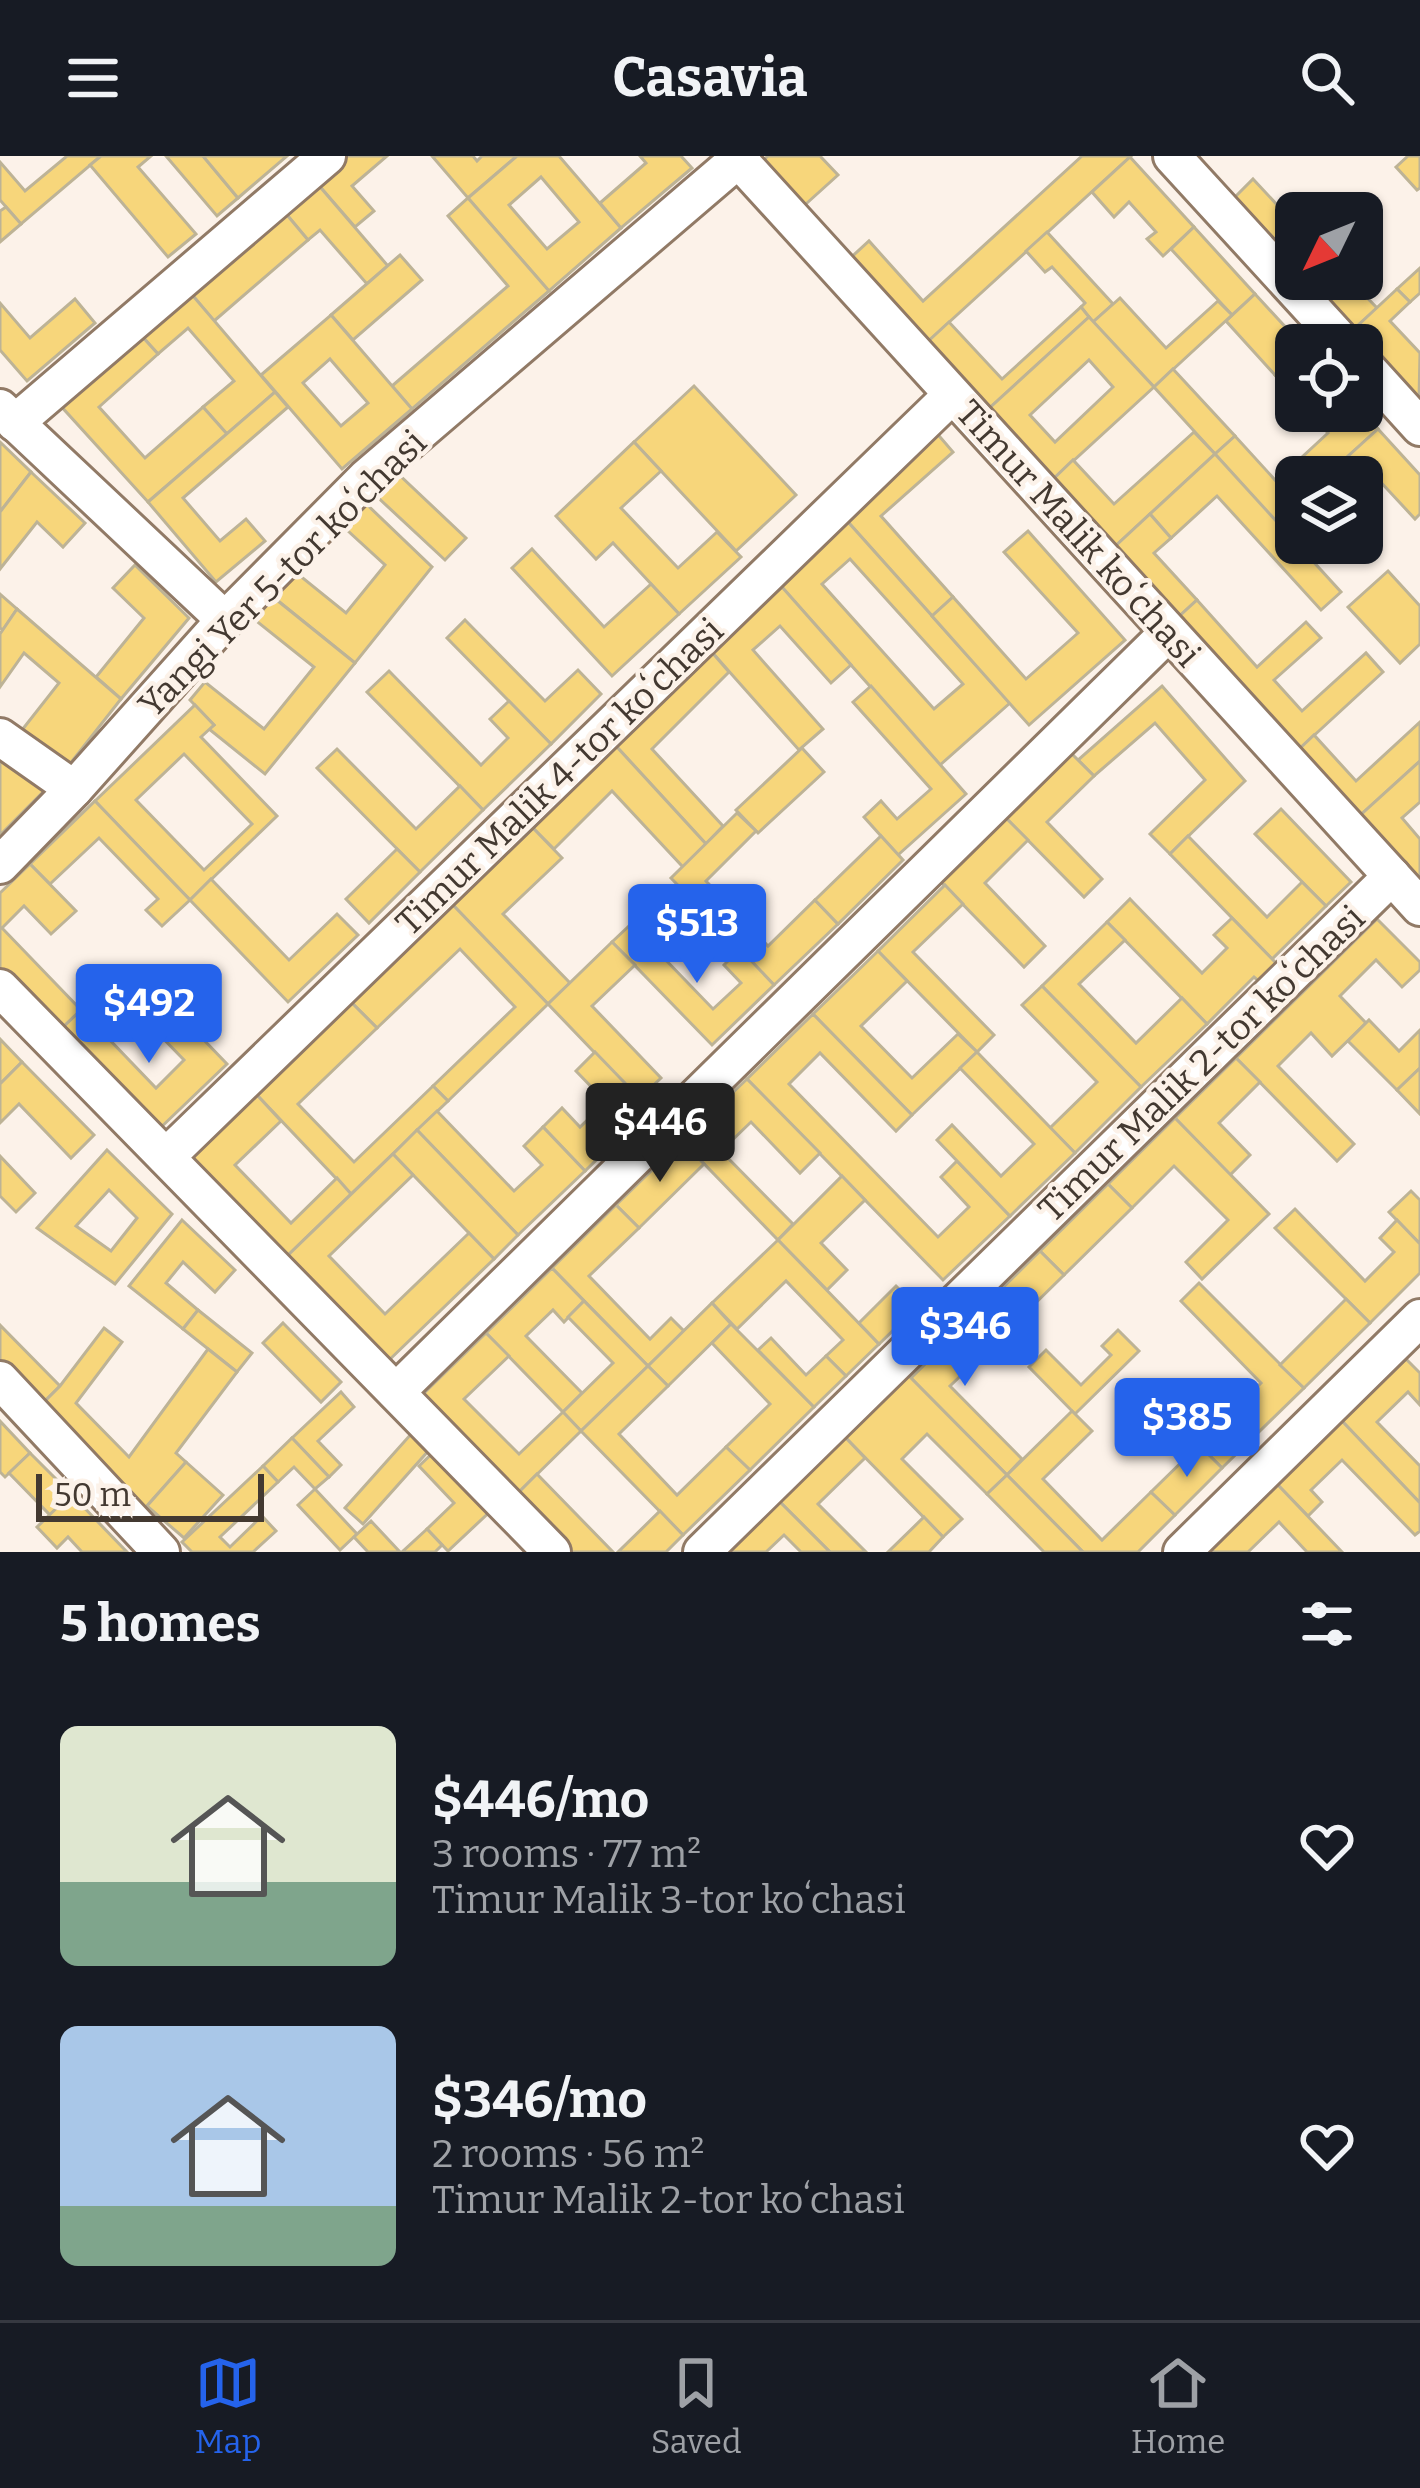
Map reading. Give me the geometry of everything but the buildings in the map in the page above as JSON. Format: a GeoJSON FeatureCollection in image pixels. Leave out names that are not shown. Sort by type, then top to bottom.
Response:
{"type":"FeatureCollection","features":[{"type":"Feature","properties":{"kind":"street"},"geometry":{"type":"LineString","coordinates":[[225,620],[8,415],[327,156]]}},
{"type":"Feature","properties":{"kind":"street"},"geometry":{"type":"LineString","coordinates":[[1172,156],[1326,324]]}},
{"type":"Feature","properties":{"kind":"street","name":"Timur Malik koʻchasi"},"geometry":{"type":"LineString","coordinates":[[740,158],[1420,907]]}},
{"type":"Feature","properties":{"kind":"street","name":"Yangi Yer 5-tor koʻchasi"},"geometry":{"type":"LineString","coordinates":[[0,865],[225,620],[366,478],[740,158]]}},
{"type":"Feature","properties":{"kind":"street"},"geometry":{"type":"LineString","coordinates":[[1383,387],[1420,427]]}},
{"type":"Feature","properties":{"kind":"street","name":"Timur Malik 4-tor koʻchasi"},"geometry":{"type":"LineString","coordinates":[[166,1157],[952,395]]}},
{"type":"Feature","properties":{"kind":"street"},"geometry":{"type":"LineString","coordinates":[[396,1392],[1169,632]]}},
{"type":"Feature","properties":{"kind":"street"},"geometry":{"type":"LineString","coordinates":[[0,736],[74,789]]}},
{"type":"Feature","properties":{"kind":"street","name":"Timur Malik 2-tor koʻchasi"},"geometry":{"type":"LineString","coordinates":[[702,1552],[1392,876]]}},
{"type":"Feature","properties":{"kind":"street"},"geometry":{"type":"LineString","coordinates":[[0,988],[552,1552]]}},
{"type":"Feature","properties":{"kind":"street"},"geometry":{"type":"LineString","coordinates":[[1182,1552],[1420,1318]]}},
{"type":"Feature","properties":{"kind":"street"},"geometry":{"type":"LineString","coordinates":[[0,1380],[161,1552]]}}]}
